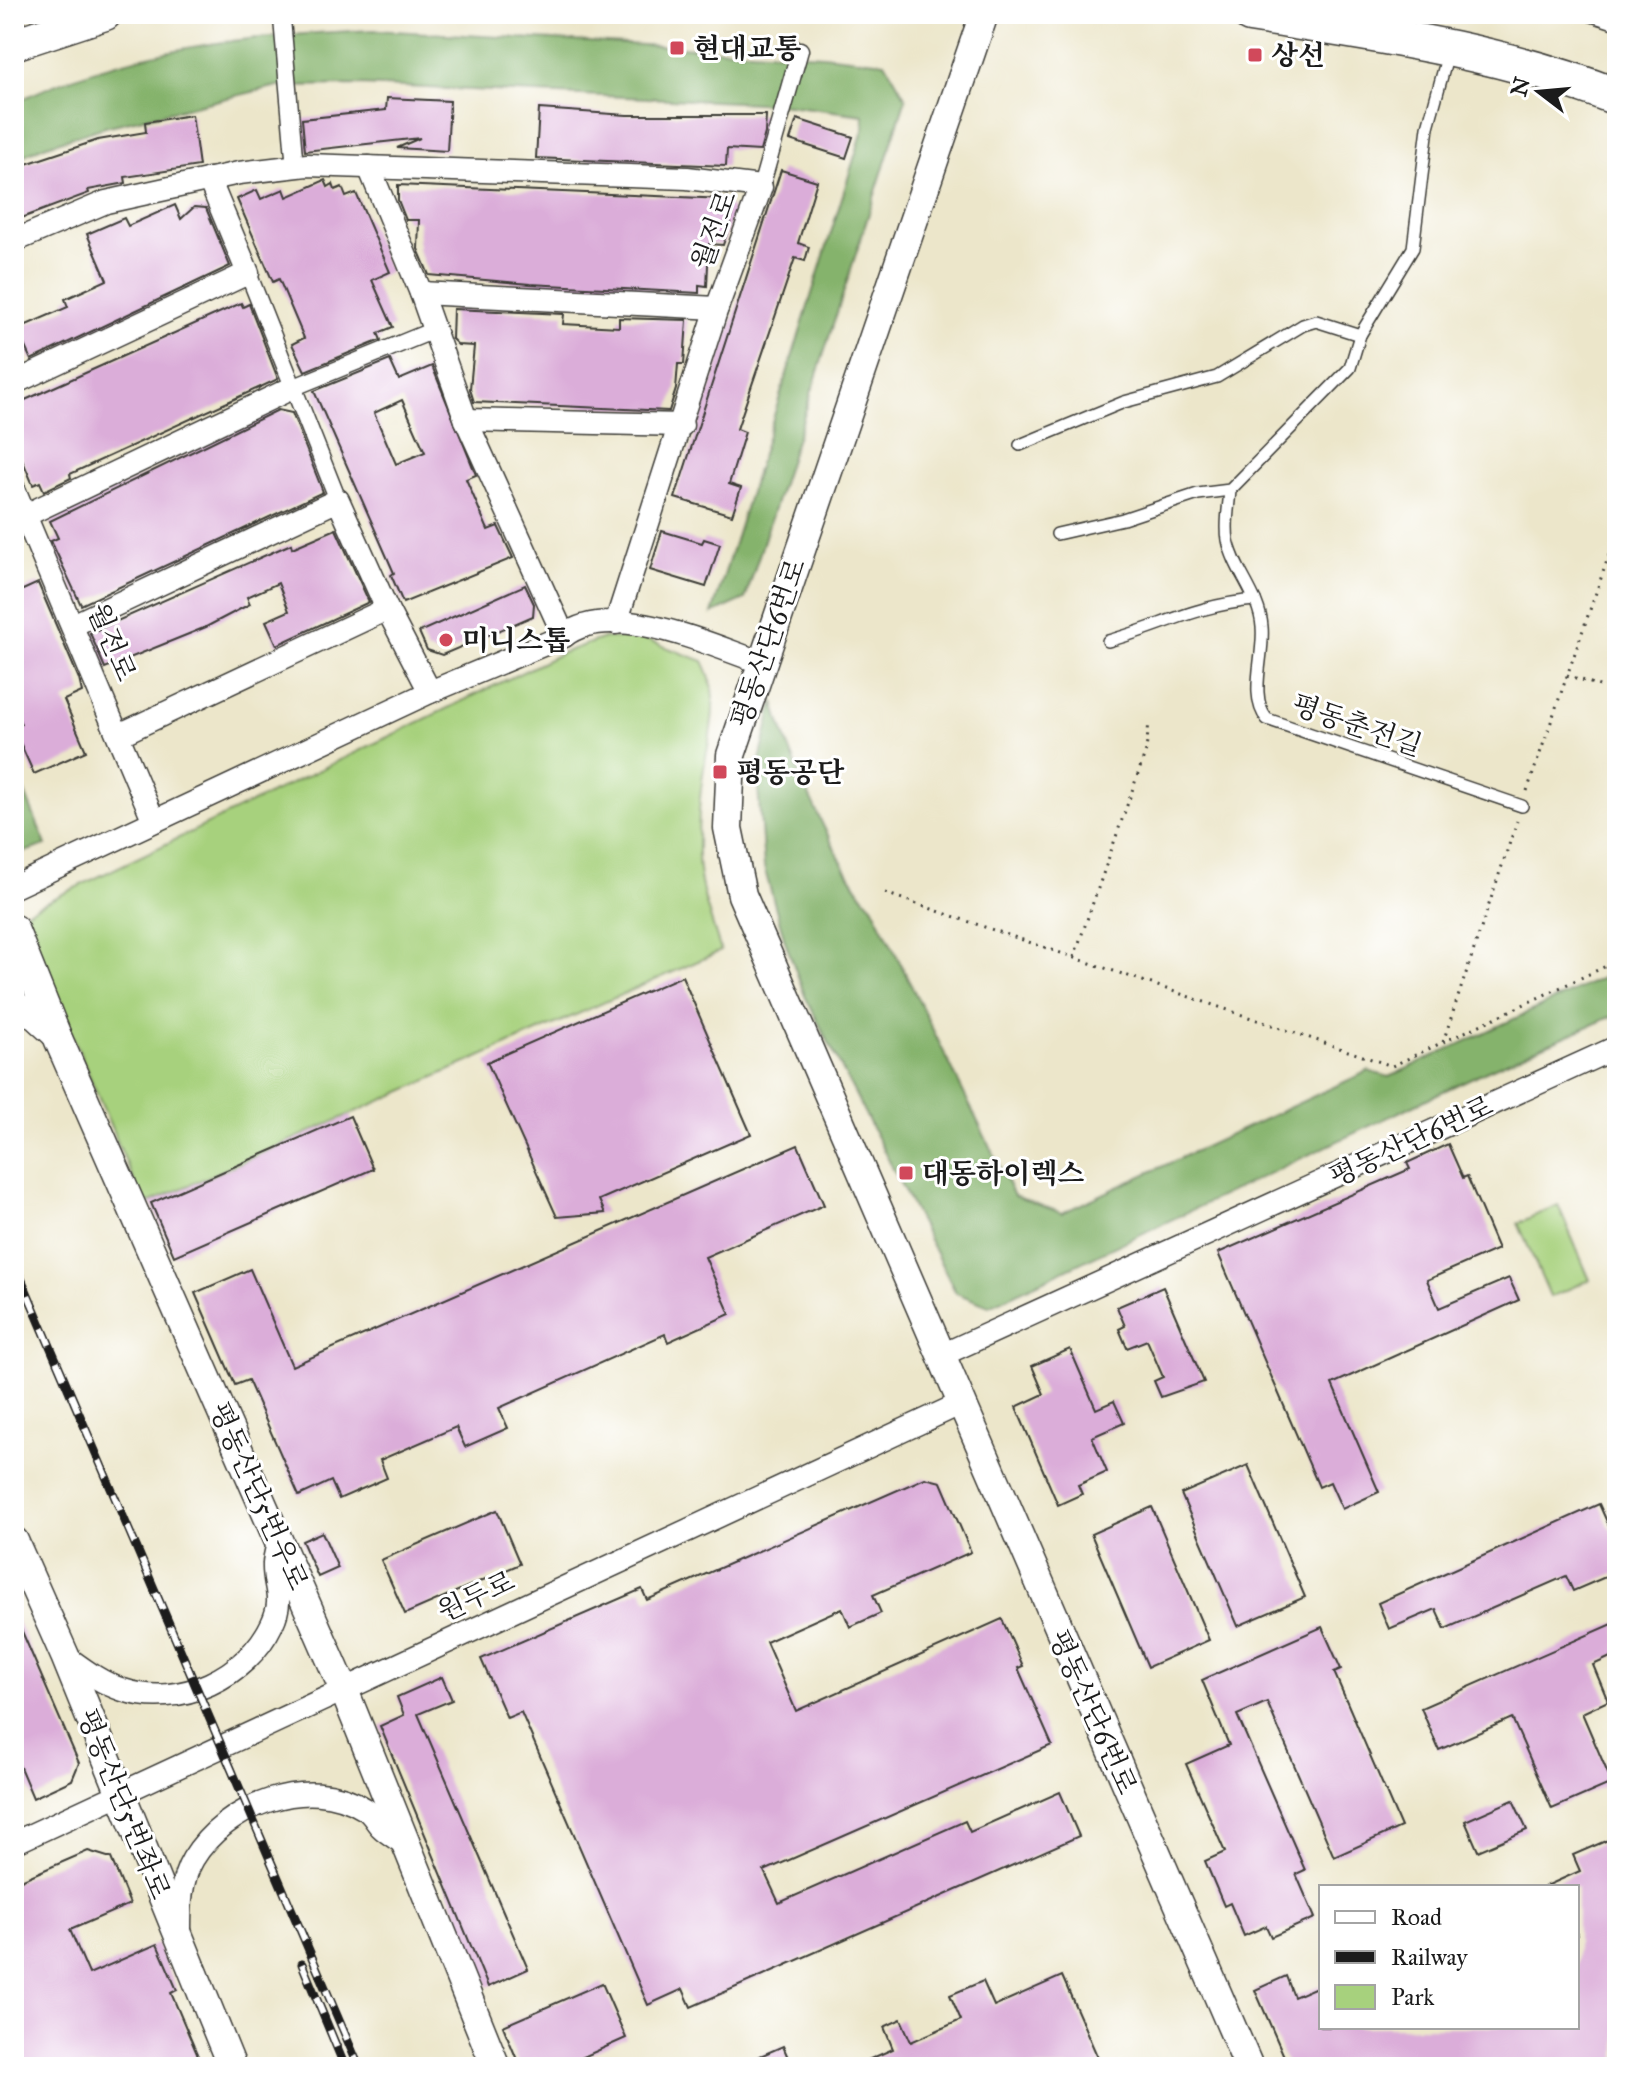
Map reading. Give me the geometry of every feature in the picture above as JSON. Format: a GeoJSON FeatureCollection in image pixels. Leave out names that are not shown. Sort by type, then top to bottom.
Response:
{"type":"FeatureCollection","features":[{"type":"Feature","properties":{"kind":"main road"},"geometry":{"type":"LineString","coordinates":[[14,20],[19,14]]}},
{"type":"Feature","properties":{"kind":"main road"},"geometry":{"type":"LineString","coordinates":[[14,44],[105,14]]}},
{"type":"Feature","properties":{"kind":"main road"},"geometry":{"type":"LineString","coordinates":[[1250,14],[1304,18],[1450,46],[1558,76],[1617,97]]}},
{"type":"Feature","properties":{"kind":"street","name":"평동산단6번로"},"geometry":{"type":"LineString","coordinates":[[984,14],[760,662],[731,755],[728,828],[742,895],[942,1355],[1036,1584],[1249,2067]]}},
{"type":"Feature","properties":{"kind":"street"},"geometry":{"type":"LineString","coordinates":[[282,19],[295,168]]}},
{"type":"Feature","properties":{"kind":"street"},"geometry":{"type":"LineString","coordinates":[[761,187],[800,50]]}},
{"type":"Feature","properties":{"kind":"street"},"geometry":{"type":"LineString","coordinates":[[369,167],[421,293],[466,420],[564,636]]}},
{"type":"Feature","properties":{"kind":"street","name":"월전로"},"geometry":{"type":"LineString","coordinates":[[14,241],[106,202],[209,179],[295,168],[369,167],[687,178],[761,187],[717,308],[616,623]]}},
{"type":"Feature","properties":{"kind":"street"},"geometry":{"type":"LineString","coordinates":[[209,179],[338,500],[387,609],[430,692]]}},
{"type":"Feature","properties":{"kind":"street"},"geometry":{"type":"LineString","coordinates":[[14,383],[248,273]]}},
{"type":"Feature","properties":{"kind":"street"},"geometry":{"type":"LineString","coordinates":[[421,293],[717,308]]}},
{"type":"Feature","properties":{"kind":"street"},"geometry":{"type":"LineString","coordinates":[[20,518],[292,388],[434,330]]}},
{"type":"Feature","properties":{"kind":"street"},"geometry":{"type":"LineString","coordinates":[[466,420],[682,425]]}},
{"type":"Feature","properties":{"kind":"street","name":"월전로"},"geometry":{"type":"LineString","coordinates":[[14,489],[20,518],[73,625],[153,819]]}},
{"type":"Feature","properties":{"kind":"street"},"geometry":{"type":"LineString","coordinates":[[73,625],[338,500]]}},
{"type":"Feature","properties":{"kind":"street"},"geometry":{"type":"LineString","coordinates":[[119,735],[387,609]]}},
{"type":"Feature","properties":{"kind":"street"},"geometry":{"type":"LineString","coordinates":[[14,887],[153,819],[430,692],[564,636],[577,626],[635,622],[760,662]]}},
{"type":"Feature","properties":{"kind":"street","name":"평동산단5번우로"},"geometry":{"type":"LineString","coordinates":[[14,929],[59,1041],[344,1690],[496,2067]]}},
{"type":"Feature","properties":{"kind":"street"},"geometry":{"type":"LineString","coordinates":[[14,1000],[59,1041]]}},
{"type":"Feature","properties":{"kind":"street","name":"평동산단6번로"},"geometry":{"type":"LineString","coordinates":[[942,1355],[1617,1047]]}},
{"type":"Feature","properties":{"kind":"street","name":"원두로"},"geometry":{"type":"LineString","coordinates":[[14,1843],[962,1403]]}},
{"type":"Feature","properties":{"kind":"street"},"geometry":{"type":"LineString","coordinates":[[65,1656],[101,1681],[125,1691],[176,1694],[215,1682],[238,1668],[273,1622],[280,1592],[273,1565],[279,1540]]}},
{"type":"Feature","properties":{"kind":"street","name":"평동산단5번좌로"},"geometry":{"type":"LineString","coordinates":[[14,1541],[65,1656],[232,2067]]}},
{"type":"Feature","properties":{"kind":"street"},"geometry":{"type":"LineString","coordinates":[[180,1940],[181,1893],[191,1861],[209,1836],[232,1817],[266,1800],[316,1795],[341,1799],[366,1809],[382,1829],[406,1845]]}},
{"type":"Feature","properties":{"kind":"lane"},"geometry":{"type":"LineString","coordinates":[[1586,14],[1617,24]]}},
{"type":"Feature","properties":{"kind":"lane"},"geometry":{"type":"LineString","coordinates":[[1057,534],[1123,519],[1198,494],[1230,490],[1350,368],[1360,335],[1413,248],[1428,127],[1450,46]]}},
{"type":"Feature","properties":{"kind":"lane"},"geometry":{"type":"LineString","coordinates":[[1020,445],[1124,402],[1217,377],[1303,325],[1316,321],[1360,335]]}},
{"type":"Feature","properties":{"kind":"lane","name":"평동춘전길"},"geometry":{"type":"LineString","coordinates":[[1230,490],[1228,542],[1255,600],[1263,629],[1261,712],[1267,719],[1522,806]]}},
{"type":"Feature","properties":{"kind":"lane"},"geometry":{"type":"LineString","coordinates":[[1108,641],[1147,630],[1202,607],[1255,600]]}},
{"type":"Feature","properties":{"kind":"path"},"geometry":{"type":"LineString","coordinates":[[1443,1042],[1617,532]]}},
{"type":"Feature","properties":{"kind":"path"},"geometry":{"type":"LineString","coordinates":[[1566,675],[1617,692]]}},
{"type":"Feature","properties":{"kind":"path"},"geometry":{"type":"LineString","coordinates":[[1074,957],[1146,751],[1149,722]]}},
{"type":"Feature","properties":{"kind":"path"},"geometry":{"type":"LineString","coordinates":[[885,893],[1392,1066],[1617,961]]}},
{"type":"Feature","properties":{"kind":"green space"},"geometry":{"type":"Polygon","coordinates":[[[374,30],[823,55],[885,62],[906,98],[745,599],[712,614],[864,127],[863,115],[780,104],[359,85],[278,86],[105,127],[44,146],[14,160],[14,103],[56,84],[100,69],[190,47],[282,36],[374,30]]]}},
{"type":"Feature","properties":{"kind":"green space"},"geometry":{"type":"Polygon","coordinates":[[[604,638],[642,638],[703,661],[709,676],[713,705],[700,798],[698,862],[705,901],[721,951],[144,1205],[21,914],[562,653],[604,638]]]}},
{"type":"Feature","properties":{"kind":"green space"},"geometry":{"type":"Polygon","coordinates":[[[774,701],[789,747],[831,841],[860,891],[872,905],[1014,1196],[1062,1213],[1368,1071],[1389,1077],[1617,971],[1617,1014],[1488,1070],[989,1306],[956,1293],[805,996],[785,941],[764,867],[757,773],[774,701]]]}},
{"type":"Feature","properties":{"kind":"green space"},"geometry":{"type":"Polygon","coordinates":[[[14,766],[46,845],[19,854],[14,852],[14,766]]]}},
{"type":"Feature","properties":{"kind":"green space"},"geometry":{"type":"Polygon","coordinates":[[[1558,1205],[1590,1280],[1550,1297],[1518,1223],[1558,1205]]]}},
{"type":"Feature","properties":{"kind":"building"},"geometry":{"type":"Polygon","coordinates":[[[387,98],[450,101],[447,151],[397,148],[420,138],[305,151],[302,119],[386,110],[387,98]]]}},
{"type":"Feature","properties":{"kind":"building"},"geometry":{"type":"Polygon","coordinates":[[[539,109],[627,115],[766,115],[765,133],[760,151],[727,149],[726,166],[536,158],[539,109]]]}},
{"type":"Feature","properties":{"kind":"building"},"geometry":{"type":"Polygon","coordinates":[[[192,115],[199,166],[125,177],[126,183],[88,190],[89,193],[19,219],[14,208],[14,168],[98,140],[146,132],[145,122],[192,115]]]}},
{"type":"Feature","properties":{"kind":"building"},"geometry":{"type":"Polygon","coordinates":[[[797,119],[853,137],[846,158],[790,140],[797,119]]]}},
{"type":"Feature","properties":{"kind":"building"},"geometry":{"type":"Polygon","coordinates":[[[781,170],[817,181],[798,243],[809,247],[805,261],[795,258],[737,429],[745,432],[729,484],[741,488],[732,515],[675,498],[781,170]]]}},
{"type":"Feature","properties":{"kind":"building"},"geometry":{"type":"Polygon","coordinates":[[[325,180],[328,187],[333,184],[335,190],[342,187],[346,197],[356,193],[390,272],[372,280],[393,327],[378,333],[381,340],[305,371],[292,344],[304,338],[279,279],[273,282],[237,199],[257,190],[261,199],[284,189],[287,197],[325,180]]]}},
{"type":"Feature","properties":{"kind":"building"},"geometry":{"type":"Polygon","coordinates":[[[398,185],[725,199],[725,205],[730,206],[733,214],[723,245],[709,244],[707,286],[699,285],[699,293],[530,284],[429,275],[418,249],[419,220],[406,220],[398,200],[398,185]]]}},
{"type":"Feature","properties":{"kind":"building"},"geometry":{"type":"Polygon","coordinates":[[[175,205],[181,219],[194,207],[206,208],[230,266],[31,360],[17,329],[68,307],[65,299],[107,280],[87,234],[124,218],[128,226],[175,205]]]}},
{"type":"Feature","properties":{"kind":"building"},"geometry":{"type":"Polygon","coordinates":[[[241,303],[243,307],[249,304],[278,379],[70,474],[71,478],[44,491],[40,482],[33,485],[14,440],[14,405],[241,303]]]}},
{"type":"Feature","properties":{"kind":"building"},"geometry":{"type":"Polygon","coordinates":[[[453,309],[564,314],[563,324],[619,327],[619,318],[687,320],[684,364],[678,364],[676,389],[669,411],[474,402],[470,389],[474,346],[458,345],[452,339],[453,309]]]}},
{"type":"Feature","properties":{"kind":"building"},"geometry":{"type":"Polygon","coordinates":[[[390,360],[399,380],[432,366],[476,475],[466,479],[488,530],[498,526],[513,558],[403,603],[391,575],[394,573],[314,391],[390,360]],[[402,400],[374,413],[396,464],[425,452],[402,400]]]}},
{"type":"Feature","properties":{"kind":"building"},"geometry":{"type":"Polygon","coordinates":[[[278,410],[292,413],[323,492],[81,605],[51,541],[58,538],[50,521],[278,410]]]}},
{"type":"Feature","properties":{"kind":"building"},"geometry":{"type":"Polygon","coordinates":[[[336,529],[369,602],[277,645],[266,621],[289,611],[278,583],[247,597],[250,604],[206,627],[105,668],[90,633],[291,544],[292,548],[336,529]]]}},
{"type":"Feature","properties":{"kind":"building"},"geometry":{"type":"Polygon","coordinates":[[[662,531],[702,543],[704,539],[720,544],[706,587],[650,570],[662,531]]]}},
{"type":"Feature","properties":{"kind":"building"},"geometry":{"type":"Polygon","coordinates":[[[38,583],[79,679],[82,692],[64,700],[86,751],[34,774],[14,729],[21,724],[14,709],[14,594],[38,583]]]}},
{"type":"Feature","properties":{"kind":"building"},"geometry":{"type":"Polygon","coordinates":[[[525,585],[534,604],[533,616],[442,655],[427,650],[419,632],[525,585]]]}},
{"type":"Feature","properties":{"kind":"building"},"geometry":{"type":"Polygon","coordinates":[[[682,976],[751,1134],[599,1200],[605,1213],[557,1217],[487,1062],[682,976]]]}},
{"type":"Feature","properties":{"kind":"building"},"geometry":{"type":"Polygon","coordinates":[[[350,1116],[373,1169],[174,1256],[151,1203],[350,1116]]]}},
{"type":"Feature","properties":{"kind":"building"},"geometry":{"type":"Polygon","coordinates":[[[1448,1144],[1463,1178],[1467,1176],[1498,1249],[1427,1280],[1439,1308],[1509,1278],[1519,1300],[1332,1384],[1379,1492],[1342,1509],[1330,1482],[1319,1487],[1218,1253],[1410,1169],[1407,1163],[1448,1144]]]}},
{"type":"Feature","properties":{"kind":"building"},"geometry":{"type":"Polygon","coordinates":[[[798,1145],[824,1205],[705,1257],[730,1314],[668,1342],[665,1334],[499,1408],[508,1428],[465,1447],[456,1427],[380,1460],[387,1478],[339,1499],[331,1481],[299,1496],[248,1380],[235,1385],[195,1293],[250,1269],[292,1366],[798,1145]]]}},
{"type":"Feature","properties":{"kind":"building"},"geometry":{"type":"Polygon","coordinates":[[[1163,1287],[1204,1382],[1161,1397],[1154,1381],[1163,1377],[1147,1340],[1127,1348],[1119,1329],[1125,1326],[1117,1307],[1163,1287]]]}},
{"type":"Feature","properties":{"kind":"building"},"geometry":{"type":"Polygon","coordinates":[[[1070,1349],[1096,1409],[1114,1401],[1124,1423],[1092,1437],[1107,1472],[1078,1485],[1082,1494],[1058,1505],[1016,1407],[1044,1394],[1032,1366],[1070,1349]]]}},
{"type":"Feature","properties":{"kind":"building"},"geometry":{"type":"Polygon","coordinates":[[[1248,1465],[1305,1597],[1238,1626],[1181,1494],[1248,1465]]]}},
{"type":"Feature","properties":{"kind":"building"},"geometry":{"type":"Polygon","coordinates":[[[925,1478],[941,1482],[971,1552],[873,1595],[881,1613],[850,1627],[842,1608],[766,1642],[796,1711],[1002,1619],[1023,1666],[1018,1668],[1052,1745],[764,1871],[779,1903],[965,1821],[970,1832],[1060,1792],[1079,1836],[691,2007],[683,1989],[648,2005],[521,1712],[507,1718],[481,1659],[642,1589],[647,1600],[925,1478]]]}},
{"type":"Feature","properties":{"kind":"building"},"geometry":{"type":"Polygon","coordinates":[[[1599,1504],[1617,1544],[1617,1572],[1573,1591],[1566,1576],[1445,1629],[1436,1609],[1389,1629],[1378,1603],[1599,1504]]]}},
{"type":"Feature","properties":{"kind":"building"},"geometry":{"type":"Polygon","coordinates":[[[1152,1507],[1209,1640],[1148,1667],[1091,1534],[1152,1507]]]}},
{"type":"Feature","properties":{"kind":"building"},"geometry":{"type":"Polygon","coordinates":[[[497,1510],[520,1564],[405,1614],[381,1560],[497,1510]]]}},
{"type":"Feature","properties":{"kind":"building"},"geometry":{"type":"Polygon","coordinates":[[[322,1532],[338,1568],[318,1577],[302,1541],[322,1532]]]}},
{"type":"Feature","properties":{"kind":"building"},"geometry":{"type":"Polygon","coordinates":[[[14,1613],[79,1763],[72,1780],[33,1798],[14,1753],[14,1613]]]}},
{"type":"Feature","properties":{"kind":"building"},"geometry":{"type":"Polygon","coordinates":[[[1617,1622],[1617,1654],[1593,1665],[1608,1701],[1582,1713],[1612,1783],[1552,1809],[1512,1718],[1439,1750],[1421,1708],[1617,1622]]]}},
{"type":"Feature","properties":{"kind":"building"},"geometry":{"type":"Polygon","coordinates":[[[1322,1627],[1341,1669],[1334,1672],[1401,1827],[1334,1857],[1267,1702],[1237,1715],[1305,1870],[1296,1874],[1315,1918],[1271,1937],[1266,1926],[1244,1936],[1230,1903],[1224,1906],[1205,1861],[1225,1852],[1186,1764],[1229,1745],[1202,1680],[1322,1627]]]}},
{"type":"Feature","properties":{"kind":"building"},"geometry":{"type":"Polygon","coordinates":[[[442,1677],[452,1700],[418,1714],[528,1969],[488,1987],[380,1726],[404,1715],[397,1697],[442,1677]]]}},
{"type":"Feature","properties":{"kind":"building"},"geometry":{"type":"Polygon","coordinates":[[[1513,1800],[1527,1830],[1478,1851],[1465,1821],[1513,1800]]]}},
{"type":"Feature","properties":{"kind":"building"},"geometry":{"type":"Polygon","coordinates":[[[1617,1836],[1617,2067],[1292,2067],[1287,2063],[1255,1990],[1286,1976],[1294,1997],[1319,1986],[1319,2029],[1579,2029],[1579,1885],[1548,1885],[1580,1871],[1573,1855],[1617,1836]]]}},
{"type":"Feature","properties":{"kind":"building"},"geometry":{"type":"Polygon","coordinates":[[[88,1851],[111,1858],[130,1904],[70,1930],[89,1974],[157,1944],[177,1990],[171,1993],[198,2056],[172,2067],[14,2067],[14,1883],[88,1851]]]}},
{"type":"Feature","properties":{"kind":"building"},"geometry":{"type":"Polygon","coordinates":[[[1062,1976],[1102,2067],[852,2067],[893,2049],[884,2027],[901,2019],[911,2042],[961,2020],[950,1995],[983,1981],[994,2006],[1062,1976]]]}},
{"type":"Feature","properties":{"kind":"building"},"geometry":{"type":"Polygon","coordinates":[[[602,1983],[626,2038],[561,2067],[520,2067],[503,2026],[602,1983]]]}},
{"type":"Feature","properties":{"kind":"building"},"geometry":{"type":"Polygon","coordinates":[[[783,2046],[792,2067],[735,2067],[783,2046]]]}},
{"type":"Feature","properties":{"kind":"railway"},"geometry":{"type":"LineString","coordinates":[[14,1262],[359,2067]]}},
{"type":"Feature","properties":{"kind":"railway"},"geometry":{"type":"LineString","coordinates":[[302,1964],[345,2067]]}},
{"type":"Feature","properties":{"kind":"place","name":"현대교통"},"geometry":{"type":"Point","coordinates":[677,48]}},
{"type":"Feature","properties":{"kind":"place","name":"상선"},"geometry":{"type":"Point","coordinates":[1255,55]}},
{"type":"Feature","properties":{"kind":"place","name":"미니스톱"},"geometry":{"type":"Point","coordinates":[446,640]}},
{"type":"Feature","properties":{"kind":"place","name":"평동공단"},"geometry":{"type":"Point","coordinates":[720,772]}},
{"type":"Feature","properties":{"kind":"place","name":"대동하이렉스"},"geometry":{"type":"Point","coordinates":[906,1173]}}]}
